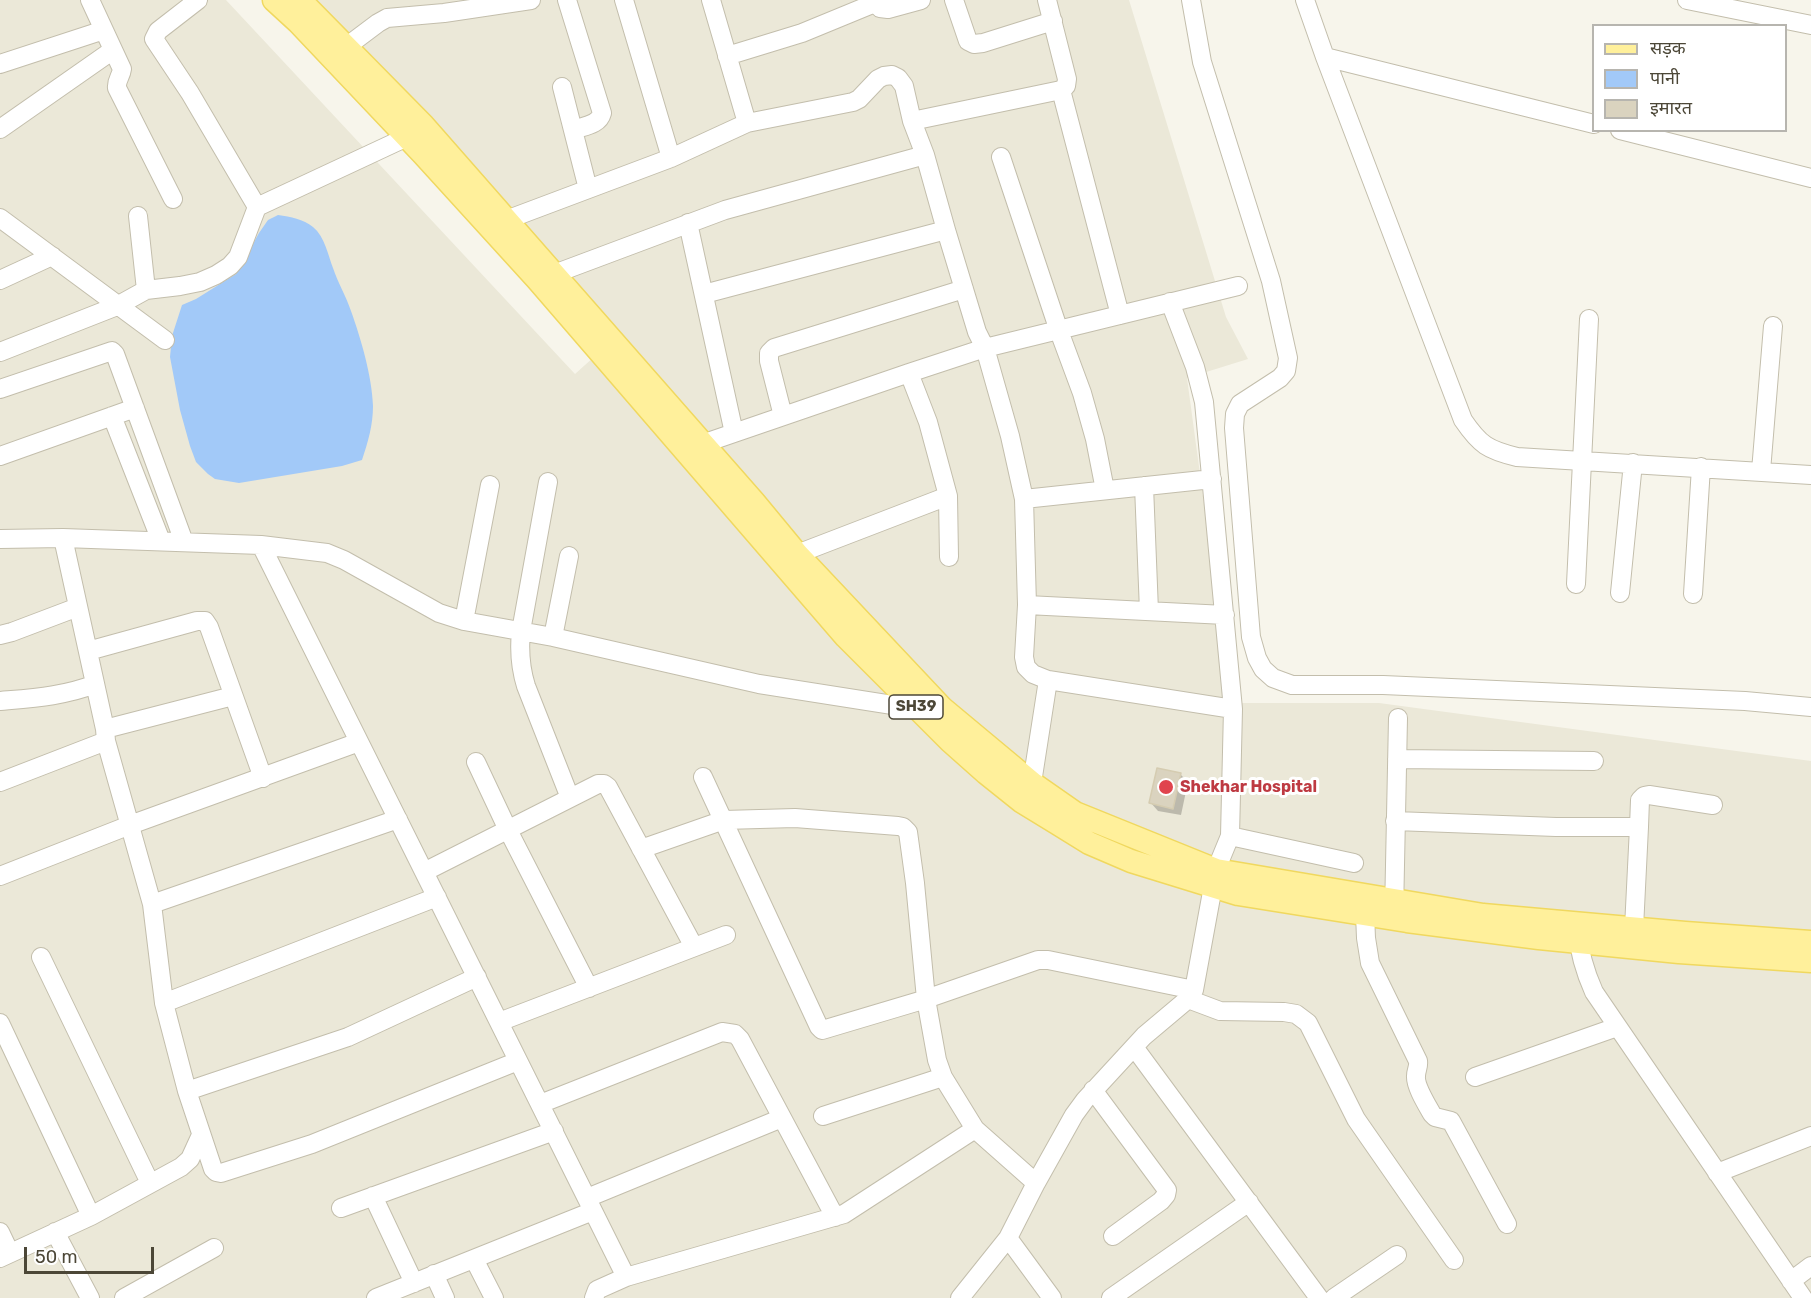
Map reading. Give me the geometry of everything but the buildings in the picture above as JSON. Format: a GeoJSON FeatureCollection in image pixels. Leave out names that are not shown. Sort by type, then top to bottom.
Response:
{"type":"FeatureCollection","features":[{"type":"Feature","properties":{"kind":"main road","name":"SH39"},"geometry":{"type":"LineString","coordinates":[[274,0],[298,22],[407,137],[537,279],[846,638],[986,773],[1021,801],[1089,843],[1131,861],[1394,909],[1483,915],[1679,952],[1811,961]]}},
{"type":"Feature","properties":{"kind":"main road","name":"SH39"},"geometry":{"type":"LineString","coordinates":[[300,0],[423,125],[797,554],[942,708],[1032,783],[1075,813],[1215,878],[1238,894],[1365,914],[1394,909]]}},
{"type":"Feature","properties":{"kind":"main road","name":"SH39"},"geometry":{"type":"LineString","coordinates":[[1578,932],[1634,928],[1811,942]]}},
{"type":"Feature","properties":{"kind":"street"},"geometry":{"type":"LineString","coordinates":[[90,0],[122,69],[116,82],[117,88],[174,200]]}},
{"type":"Feature","properties":{"kind":"street"},"geometry":{"type":"LineString","coordinates":[[198,0],[158,31],[154,39],[190,93],[257,207]]}},
{"type":"Feature","properties":{"kind":"street"},"geometry":{"type":"LineString","coordinates":[[346,47],[387,18],[443,6],[531,0]]}},
{"type":"Feature","properties":{"kind":"street"},"geometry":{"type":"LineString","coordinates":[[567,0],[602,113],[599,121],[573,130]]}},
{"type":"Feature","properties":{"kind":"street"},"geometry":{"type":"LineString","coordinates":[[624,0],[671,158]]}},
{"type":"Feature","properties":{"kind":"street"},"geometry":{"type":"LineString","coordinates":[[711,0],[747,123]]}},
{"type":"Feature","properties":{"kind":"street"},"geometry":{"type":"LineString","coordinates":[[727,56],[802,33],[875,2],[880,8],[888,9],[921,0]]}},
{"type":"Feature","properties":{"kind":"street"},"geometry":{"type":"LineString","coordinates":[[954,0],[965,35],[968,41],[974,44],[1053,21]]}},
{"type":"Feature","properties":{"kind":"street"},"geometry":{"type":"LineString","coordinates":[[912,121],[1061,90],[1066,86],[1067,79],[1047,0]]}},
{"type":"Feature","properties":{"kind":"street"},"geometry":{"type":"LineString","coordinates":[[1191,0],[1202,62],[1271,281],[1288,358],[1286,370],[1280,378],[1240,405],[1235,414],[1234,428],[1251,637],[1263,669],[1273,678],[1292,685],[1395,686],[1745,701],[1811,707]]}},
{"type":"Feature","properties":{"kind":"street"},"geometry":{"type":"LineString","coordinates":[[1305,0],[1463,420],[1481,443],[1494,451],[1517,457],[1811,475]]}},
{"type":"Feature","properties":{"kind":"street"},"geometry":{"type":"LineString","coordinates":[[1687,0],[1811,25]]}},
{"type":"Feature","properties":{"kind":"street"},"geometry":{"type":"LineString","coordinates":[[0,64],[104,30]]}},
{"type":"Feature","properties":{"kind":"street"},"geometry":{"type":"LineString","coordinates":[[0,129],[113,50]]}},
{"type":"Feature","properties":{"kind":"street"},"geometry":{"type":"LineString","coordinates":[[1325,57],[1592,124]]}},
{"type":"Feature","properties":{"kind":"street"},"geometry":{"type":"LineString","coordinates":[[506,220],[671,158],[747,123],[853,102],[859,99],[878,79],[892,75],[898,78],[904,86],[912,121],[925,155],[977,332],[985,348],[1010,436],[1024,499],[1028,605],[1024,657],[1026,667],[1033,674],[1048,680],[1233,709]]}},
{"type":"Feature","properties":{"kind":"street"},"geometry":{"type":"LineString","coordinates":[[562,87],[588,189]]}},
{"type":"Feature","properties":{"kind":"street"},"geometry":{"type":"LineString","coordinates":[[1061,90],[1120,315]]}},
{"type":"Feature","properties":{"kind":"street"},"geometry":{"type":"LineString","coordinates":[[1628,132],[1811,178]]}},
{"type":"Feature","properties":{"kind":"street"},"geometry":{"type":"LineString","coordinates":[[0,352],[117,306],[146,290],[200,282],[216,275],[230,266],[238,257],[257,207],[407,137]]}},
{"type":"Feature","properties":{"kind":"street"},"geometry":{"type":"LineString","coordinates":[[554,274],[725,210],[925,155]]}},
{"type":"Feature","properties":{"kind":"street"},"geometry":{"type":"LineString","coordinates":[[1001,157],[1085,405],[1095,439],[1105,490]]}},
{"type":"Feature","properties":{"kind":"street"},"geometry":{"type":"LineString","coordinates":[[138,216],[146,290]]}},
{"type":"Feature","properties":{"kind":"street"},"geometry":{"type":"LineString","coordinates":[[0,218],[165,340]]}},
{"type":"Feature","properties":{"kind":"street"},"geometry":{"type":"LineString","coordinates":[[688,223],[734,433]]}},
{"type":"Feature","properties":{"kind":"street"},"geometry":{"type":"LineString","coordinates":[[704,294],[946,230]]}},
{"type":"Feature","properties":{"kind":"street"},"geometry":{"type":"LineString","coordinates":[[0,280],[52,256]]}},
{"type":"Feature","properties":{"kind":"street"},"geometry":{"type":"LineString","coordinates":[[702,444],[985,348],[1238,286]]}},
{"type":"Feature","properties":{"kind":"street"},"geometry":{"type":"LineString","coordinates":[[783,416],[769,361],[769,353],[774,348],[964,289]]}},
{"type":"Feature","properties":{"kind":"street"},"geometry":{"type":"LineString","coordinates":[[960,1298],[1008,1238],[1074,1115],[1093,1090],[1144,1035],[1191,994],[1215,878],[1230,836],[1233,709],[1204,402],[1196,367],[1170,302]]}},
{"type":"Feature","properties":{"kind":"street"},"geometry":{"type":"LineString","coordinates":[[1576,584],[1589,319]]}},
{"type":"Feature","properties":{"kind":"street"},"geometry":{"type":"LineString","coordinates":[[1761,471],[1773,326]]}},
{"type":"Feature","properties":{"kind":"street"},"geometry":{"type":"LineString","coordinates":[[0,389],[112,351],[184,542]]}},
{"type":"Feature","properties":{"kind":"street"},"geometry":{"type":"LineString","coordinates":[[909,373],[928,422],[948,496],[949,557]]}},
{"type":"Feature","properties":{"kind":"street"},"geometry":{"type":"LineString","coordinates":[[0,456],[135,408]]}},
{"type":"Feature","properties":{"kind":"street"},"geometry":{"type":"LineString","coordinates":[[112,416],[161,541]]}},
{"type":"Feature","properties":{"kind":"street"},"geometry":{"type":"LineString","coordinates":[[1620,593],[1633,463]]}},
{"type":"Feature","properties":{"kind":"street"},"geometry":{"type":"LineString","coordinates":[[1693,594],[1701,467]]}},
{"type":"Feature","properties":{"kind":"street"},"geometry":{"type":"LineString","coordinates":[[1024,499],[1212,479]]}},
{"type":"Feature","properties":{"kind":"street"},"geometry":{"type":"LineString","coordinates":[[548,482],[519,652],[521,669],[570,798]]}},
{"type":"Feature","properties":{"kind":"street"},"geometry":{"type":"LineString","coordinates":[[464,621],[490,484]]}},
{"type":"Feature","properties":{"kind":"street"},"geometry":{"type":"LineString","coordinates":[[1144,486],[1149,611]]}},
{"type":"Feature","properties":{"kind":"street"},"geometry":{"type":"LineString","coordinates":[[797,554],[948,496]]}},
{"type":"Feature","properties":{"kind":"street"},"geometry":{"type":"LineString","coordinates":[[0,539],[63,538],[261,545],[327,553],[344,560],[439,614],[464,621],[553,637],[759,684],[918,709]]}},
{"type":"Feature","properties":{"kind":"street"},"geometry":{"type":"LineString","coordinates":[[63,538],[106,735],[152,904],[164,1003],[187,1091],[216,1173],[312,1144],[518,1061]]}},
{"type":"Feature","properties":{"kind":"street"},"geometry":{"type":"LineString","coordinates":[[261,545],[626,1276]]}},
{"type":"Feature","properties":{"kind":"street"},"geometry":{"type":"LineString","coordinates":[[553,637],[569,555]]}},
{"type":"Feature","properties":{"kind":"street"},"geometry":{"type":"LineString","coordinates":[[1028,605],[1225,615]]}},
{"type":"Feature","properties":{"kind":"street"},"geometry":{"type":"LineString","coordinates":[[0,635],[78,607]]}},
{"type":"Feature","properties":{"kind":"street"},"geometry":{"type":"LineString","coordinates":[[88,651],[197,621],[205,621],[263,778]]}},
{"type":"Feature","properties":{"kind":"street"},"geometry":{"type":"LineString","coordinates":[[1032,783],[1048,680]]}},
{"type":"Feature","properties":{"kind":"street"},"geometry":{"type":"LineString","coordinates":[[0,701],[44,697],[79,690],[95,684]]}},
{"type":"Feature","properties":{"kind":"street"},"geometry":{"type":"LineString","coordinates":[[0,782],[106,735],[233,696]]}},
{"type":"Feature","properties":{"kind":"street"},"geometry":{"type":"LineString","coordinates":[[1394,909],[1398,718]]}},
{"type":"Feature","properties":{"kind":"street"},"geometry":{"type":"LineString","coordinates":[[0,876],[130,825],[359,742]]}},
{"type":"Feature","properties":{"kind":"street"},"geometry":{"type":"LineString","coordinates":[[1397,759],[1594,761]]}},
{"type":"Feature","properties":{"kind":"street"},"geometry":{"type":"LineString","coordinates":[[476,762],[589,988]]}},
{"type":"Feature","properties":{"kind":"street"},"geometry":{"type":"LineString","coordinates":[[703,777],[822,1030],[926,999],[1038,960],[1048,960],[1191,994],[1220,1011],[1296,1014],[1308,1023],[1356,1119],[1454,1260]]}},
{"type":"Feature","properties":{"kind":"street"},"geometry":{"type":"LineString","coordinates":[[424,872],[598,784],[604,784],[608,787],[694,947]]}},
{"type":"Feature","properties":{"kind":"street"},"geometry":{"type":"LineString","coordinates":[[1634,928],[1640,800],[1649,795],[1713,805]]}},
{"type":"Feature","properties":{"kind":"street"},"geometry":{"type":"LineString","coordinates":[[641,849],[723,820],[795,818],[898,825],[906,828],[915,883],[926,999],[937,1060],[943,1077],[975,1129],[1036,1183]]}},
{"type":"Feature","properties":{"kind":"street"},"geometry":{"type":"LineString","coordinates":[[152,904],[398,819]]}},
{"type":"Feature","properties":{"kind":"street"},"geometry":{"type":"LineString","coordinates":[[1395,821],[1556,827],[1639,827]]}},
{"type":"Feature","properties":{"kind":"street"},"geometry":{"type":"LineString","coordinates":[[1230,836],[1354,863]]}},
{"type":"Feature","properties":{"kind":"street"},"geometry":{"type":"LineString","coordinates":[[164,1003],[437,897]]}},
{"type":"Feature","properties":{"kind":"street"},"geometry":{"type":"LineString","coordinates":[[1365,914],[1370,963],[1418,1060],[1419,1066],[1415,1077],[1417,1083],[1432,1114],[1451,1121],[1507,1224]]}},
{"type":"Feature","properties":{"kind":"street"},"geometry":{"type":"LineString","coordinates":[[1578,932],[1586,975],[1594,992],[1803,1298]]}},
{"type":"Feature","properties":{"kind":"street"},"geometry":{"type":"LineString","coordinates":[[499,1023],[726,935]]}},
{"type":"Feature","properties":{"kind":"street"},"geometry":{"type":"LineString","coordinates":[[41,957],[150,1183]]}},
{"type":"Feature","properties":{"kind":"street"},"geometry":{"type":"LineString","coordinates":[[187,1091],[348,1037],[477,977]]}},
{"type":"Feature","properties":{"kind":"street"},"geometry":{"type":"LineString","coordinates":[[0,1023],[90,1216]]}},
{"type":"Feature","properties":{"kind":"street"},"geometry":{"type":"LineString","coordinates":[[1475,1077],[1617,1027]]}},
{"type":"Feature","properties":{"kind":"street"},"geometry":{"type":"LineString","coordinates":[[540,1104],[722,1032],[735,1034],[740,1039],[835,1217]]}},
{"type":"Feature","properties":{"kind":"street"},"geometry":{"type":"LineString","coordinates":[[1134,1047],[1319,1298]]}},
{"type":"Feature","properties":{"kind":"street"},"geometry":{"type":"LineString","coordinates":[[823,1116],[943,1077]]}},
{"type":"Feature","properties":{"kind":"street"},"geometry":{"type":"LineString","coordinates":[[1093,1090],[1167,1190],[1161,1201],[1113,1236]]}},
{"type":"Feature","properties":{"kind":"street"},"geometry":{"type":"LineString","coordinates":[[376,1298],[474,1259],[782,1118]]}},
{"type":"Feature","properties":{"kind":"street"},"geometry":{"type":"LineString","coordinates":[[594,1298],[597,1290],[626,1276],[844,1214],[975,1129]]}},
{"type":"Feature","properties":{"kind":"street"},"geometry":{"type":"LineString","coordinates":[[341,1208],[554,1131]]}},
{"type":"Feature","properties":{"kind":"street"},"geometry":{"type":"LineString","coordinates":[[0,1232],[5,1256],[90,1216],[186,1163],[201,1135]]}},
{"type":"Feature","properties":{"kind":"street"},"geometry":{"type":"LineString","coordinates":[[1717,1173],[1811,1136]]}},
{"type":"Feature","properties":{"kind":"street"},"geometry":{"type":"LineString","coordinates":[[373,1196],[414,1283]]}},
{"type":"Feature","properties":{"kind":"street"},"geometry":{"type":"LineString","coordinates":[[1111,1298],[1249,1202]]}},
{"type":"Feature","properties":{"kind":"street"},"geometry":{"type":"LineString","coordinates":[[55,1232],[90,1298]]}},
{"type":"Feature","properties":{"kind":"street"},"geometry":{"type":"LineString","coordinates":[[1008,1238],[1052,1298]]}},
{"type":"Feature","properties":{"kind":"street"},"geometry":{"type":"LineString","coordinates":[[124,1298],[214,1248]]}},
{"type":"Feature","properties":{"kind":"street"},"geometry":{"type":"LineString","coordinates":[[1334,1298],[1397,1255]]}},
{"type":"Feature","properties":{"kind":"street"},"geometry":{"type":"LineString","coordinates":[[474,1259],[494,1298]]}},
{"type":"Feature","properties":{"kind":"street"},"geometry":{"type":"LineString","coordinates":[[1791,1281],[1811,1266]]}},
{"type":"Feature","properties":{"kind":"street"},"geometry":{"type":"LineString","coordinates":[[434,1274],[445,1298]]}},
{"type":"Feature","properties":{"kind":"shaded area"},"geometry":{"type":"Polygon","coordinates":[[[0,0],[226,0],[575,374],[605,347],[296,0],[1129,0],[1226,317],[1248,359],[1187,378],[1231,703],[1379,703],[1811,761],[1811,1298],[0,1298],[0,0]]]}},
{"type":"Feature","properties":{"kind":"water"},"geometry":{"type":"Polygon","coordinates":[[[278,215],[309,224],[317,231],[326,246],[359,333],[371,382],[373,406],[370,433],[362,460],[342,466],[239,483],[215,479],[196,462],[190,446],[180,410],[170,357],[172,336],[182,305],[236,274],[268,220],[278,215]]]}},
{"type":"Feature","properties":{"kind":"place","name":"Shekhar Hospital"},"geometry":{"type":"Point","coordinates":[1166,787]}}]}
